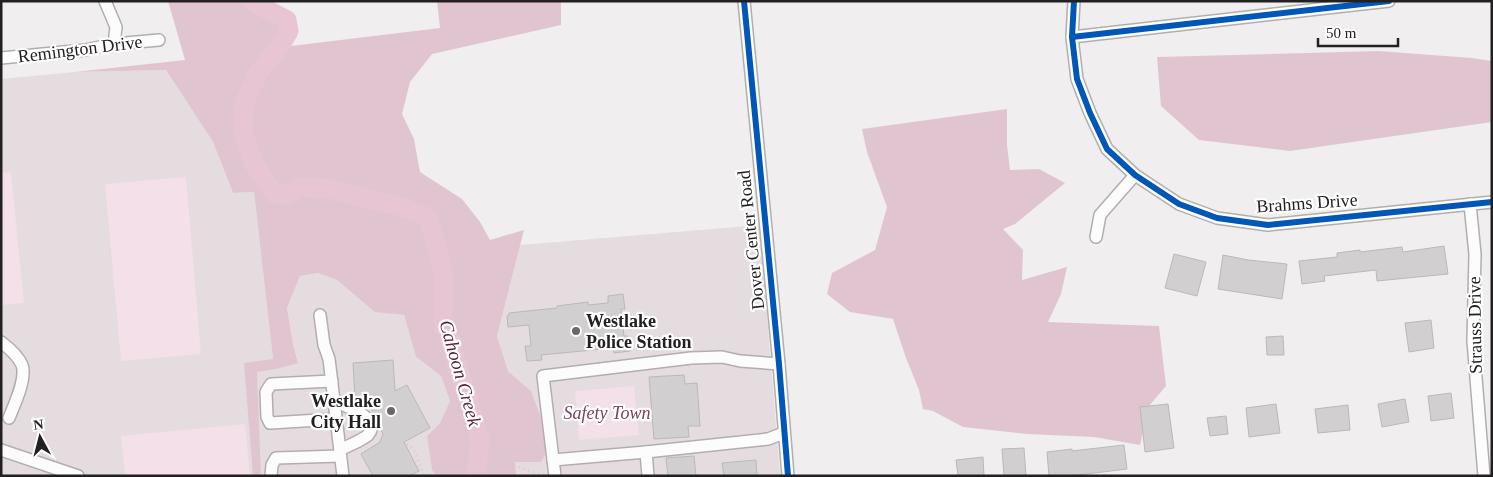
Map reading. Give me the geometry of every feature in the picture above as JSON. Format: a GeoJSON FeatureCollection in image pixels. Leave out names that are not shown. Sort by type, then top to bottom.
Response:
{"type":"FeatureCollection","features":[{"type":"Feature","properties":{"kind":"street"},"geometry":{"type":"LineString","coordinates":[[105,1],[116,27],[114,44]]}},
{"type":"Feature","properties":{"kind":"street","name":"Dover Center Road"},"geometry":{"type":"LineString","coordinates":[[744,1],[788,476]]}},
{"type":"Feature","properties":{"kind":"street","name":"Brahms Drive"},"geometry":{"type":"LineString","coordinates":[[1074,1],[1072,37],[1077,79],[1107,149],[1135,175],[1179,204],[1217,218],[1268,224],[1492,202]]}},
{"type":"Feature","properties":{"kind":"street"},"geometry":{"type":"LineString","coordinates":[[1072,37],[1304,6],[1389,1]]}},
{"type":"Feature","properties":{"kind":"street","name":"Remington Drive"},"geometry":{"type":"LineString","coordinates":[[1,58],[85,50],[114,44],[159,40]]}},
{"type":"Feature","properties":{"kind":"street"},"geometry":{"type":"LineString","coordinates":[[1096,238],[1100,215],[1135,175]]}},
{"type":"Feature","properties":{"kind":"street","name":"Strauss Drive"},"geometry":{"type":"LineString","coordinates":[[1470,204],[1475,254],[1473,341],[1484,476]]}},
{"type":"Feature","properties":{"kind":"street"},"geometry":{"type":"LineString","coordinates":[[320,315],[324,345],[329,358],[343,476]]}},
{"type":"Feature","properties":{"kind":"street"},"geometry":{"type":"LineString","coordinates":[[1,342],[12,351],[22,365],[23,375],[9,418]]}},
{"type":"Feature","properties":{"kind":"street"},"geometry":{"type":"LineString","coordinates":[[555,476],[543,376],[691,358],[722,357],[740,361],[779,364]]}},
{"type":"Feature","properties":{"kind":"street"},"geometry":{"type":"LineString","coordinates":[[332,381],[271,384],[266,392],[267,417],[270,423],[336,419]]}},
{"type":"Feature","properties":{"kind":"street"},"geometry":{"type":"LineString","coordinates":[[271,476],[272,466],[276,458],[340,453],[367,435],[371,429],[370,422],[364,416],[353,408],[334,402]]}},
{"type":"Feature","properties":{"kind":"street"},"geometry":{"type":"LineString","coordinates":[[553,460],[646,452],[768,438],[784,433]]}},
{"type":"Feature","properties":{"kind":"street"},"geometry":{"type":"LineString","coordinates":[[1,450],[78,476]]}},
{"type":"Feature","properties":{"kind":"street"},"geometry":{"type":"LineString","coordinates":[[646,452],[648,476]]}},
{"type":"Feature","properties":{"kind":"path"},"geometry":{"type":"LineString","coordinates":[[407,444],[414,450],[424,476]]}},
{"type":"Feature","properties":{"kind":"path"},"geometry":{"type":"LineString","coordinates":[[473,476],[505,462],[544,476]]}},
{"type":"Feature","properties":{"kind":"shaded area"},"geometry":{"type":"Polygon","coordinates":[[[168,1],[251,1],[287,20],[291,46],[440,28],[437,1],[561,1],[561,25],[432,54],[410,82],[402,114],[414,139],[420,172],[462,199],[480,222],[490,240],[524,230],[497,336],[508,371],[531,391],[551,444],[541,462],[515,462],[516,476],[436,476],[432,470],[427,436],[440,423],[450,401],[441,376],[416,357],[404,315],[375,312],[337,280],[318,273],[300,276],[287,308],[298,363],[257,372],[261,476],[253,476],[244,363],[273,359],[254,192],[233,193],[213,142],[166,70],[75,72],[185,60],[168,1]]]}},
{"type":"Feature","properties":{"kind":"shaded area"},"geometry":{"type":"Polygon","coordinates":[[[1378,51],[1492,61],[1492,122],[1290,151],[1199,140],[1161,106],[1157,57],[1378,51]]]}},
{"type":"Feature","properties":{"kind":"shaded area"},"geometry":{"type":"Polygon","coordinates":[[[166,70],[213,142],[233,193],[254,192],[273,359],[298,362],[287,308],[300,276],[318,273],[337,280],[375,311],[404,315],[416,357],[441,376],[450,401],[440,423],[427,436],[432,470],[436,476],[1,476],[1,79],[75,72],[166,70]]]}},
{"type":"Feature","properties":{"kind":"shaded area"},"geometry":{"type":"Polygon","coordinates":[[[1007,109],[1007,145],[1010,170],[1039,169],[1065,183],[1015,224],[1003,229],[1023,250],[1022,280],[1067,267],[1061,294],[1048,322],[1159,326],[1166,386],[1149,406],[1140,445],[1094,437],[1027,434],[963,427],[933,411],[923,409],[919,390],[893,319],[850,312],[827,294],[832,273],[875,250],[887,207],[867,152],[862,129],[1007,109]]]}},
{"type":"Feature","properties":{"kind":"shaded area"},"geometry":{"type":"Polygon","coordinates":[[[760,225],[780,476],[516,476],[514,462],[531,391],[508,371],[497,336],[520,245],[760,225]]]}},
{"type":"Feature","properties":{"kind":"green space"},"geometry":{"type":"Polygon","coordinates":[[[11,172],[24,303],[1,305],[1,173],[11,172]]]}},
{"type":"Feature","properties":{"kind":"green space"},"geometry":{"type":"Polygon","coordinates":[[[186,177],[201,354],[121,361],[105,184],[186,177]]]}},
{"type":"Feature","properties":{"kind":"green space","name":"Safety Town"},"geometry":{"type":"Polygon","coordinates":[[[634,386],[639,435],[579,440],[575,391],[634,386]]]}},
{"type":"Feature","properties":{"kind":"green space"},"geometry":{"type":"Polygon","coordinates":[[[245,424],[250,476],[125,476],[121,436],[245,424]]]}},
{"type":"Feature","properties":{"kind":"building"},"geometry":{"type":"Polygon","coordinates":[[[1444,246],[1448,274],[1377,281],[1376,270],[1324,276],[1325,281],[1302,284],[1299,261],[1337,257],[1337,253],[1360,250],[1360,252],[1402,247],[1403,252],[1444,246]]]}},
{"type":"Feature","properties":{"kind":"building"},"geometry":{"type":"Polygon","coordinates":[[[1174,254],[1206,262],[1197,296],[1165,288],[1174,254]]]}},
{"type":"Feature","properties":{"kind":"building"},"geometry":{"type":"Polygon","coordinates":[[[1223,255],[1287,264],[1282,299],[1218,289],[1223,255]]]}},
{"type":"Feature","properties":{"kind":"building","name":"Westlake Police Station"},"geometry":{"type":"Polygon","coordinates":[[[623,294],[625,309],[621,309],[624,336],[628,336],[630,351],[614,353],[613,348],[541,355],[542,360],[527,361],[525,346],[531,346],[529,325],[508,327],[507,316],[509,313],[557,308],[557,306],[588,302],[588,305],[608,303],[608,296],[623,294]]]}},
{"type":"Feature","properties":{"kind":"building"},"geometry":{"type":"Polygon","coordinates":[[[1431,320],[1434,348],[1409,352],[1405,323],[1431,320]]]}},
{"type":"Feature","properties":{"kind":"building"},"geometry":{"type":"Polygon","coordinates":[[[1283,336],[1284,355],[1267,355],[1266,337],[1283,336]]]}},
{"type":"Feature","properties":{"kind":"building"},"geometry":{"type":"Polygon","coordinates":[[[393,360],[395,391],[407,385],[430,428],[404,442],[419,471],[409,476],[373,476],[361,454],[380,442],[383,434],[377,419],[364,397],[355,398],[353,363],[393,360]]]}},
{"type":"Feature","properties":{"kind":"building"},"geometry":{"type":"Polygon","coordinates":[[[684,375],[685,384],[697,383],[700,426],[688,426],[689,437],[654,439],[649,377],[684,375]]]}},
{"type":"Feature","properties":{"kind":"building"},"geometry":{"type":"Polygon","coordinates":[[[1451,393],[1454,418],[1431,421],[1428,396],[1451,393]]]}},
{"type":"Feature","properties":{"kind":"building"},"geometry":{"type":"Polygon","coordinates":[[[1405,399],[1409,422],[1382,427],[1378,404],[1405,399]]]}},
{"type":"Feature","properties":{"kind":"building"},"geometry":{"type":"Polygon","coordinates":[[[1168,404],[1174,448],[1145,452],[1140,407],[1168,404]]]}},
{"type":"Feature","properties":{"kind":"building"},"geometry":{"type":"Polygon","coordinates":[[[1276,404],[1280,433],[1249,437],[1246,408],[1276,404]]]}},
{"type":"Feature","properties":{"kind":"building"},"geometry":{"type":"Polygon","coordinates":[[[1348,405],[1350,430],[1318,433],[1315,409],[1348,405]]]}},
{"type":"Feature","properties":{"kind":"building"},"geometry":{"type":"Polygon","coordinates":[[[1226,416],[1228,434],[1210,436],[1207,418],[1226,416]]]}},
{"type":"Feature","properties":{"kind":"building"},"geometry":{"type":"Polygon","coordinates":[[[1124,445],[1127,469],[1070,476],[1049,476],[1047,452],[1124,445]]]}},
{"type":"Feature","properties":{"kind":"building"},"geometry":{"type":"Polygon","coordinates":[[[1024,448],[1026,476],[1004,476],[1002,449],[1024,448]]]}},
{"type":"Feature","properties":{"kind":"building"},"geometry":{"type":"Polygon","coordinates":[[[694,456],[696,476],[668,476],[666,458],[694,456]]]}},
{"type":"Feature","properties":{"kind":"building"},"geometry":{"type":"Polygon","coordinates":[[[983,457],[984,476],[958,476],[956,460],[983,457]]]}},
{"type":"Feature","properties":{"kind":"building"},"geometry":{"type":"Polygon","coordinates":[[[756,460],[757,476],[724,476],[722,463],[756,460]]]}},
{"type":"Feature","properties":{"kind":"waterway","name":"Cahoon Creek"},"geometry":{"type":"LineString","coordinates":[[251,1],[287,20],[289,31],[281,45],[258,73],[244,104],[243,133],[254,164],[274,193],[287,195],[300,187],[331,189],[399,206],[427,217],[436,242],[444,278],[443,318],[480,439],[476,476]]}},
{"type":"Feature","properties":{"kind":"cycle path"},"geometry":{"type":"LineString","coordinates":[[744,1],[788,476]]}},
{"type":"Feature","properties":{"kind":"cycle path"},"geometry":{"type":"LineString","coordinates":[[1074,1],[1072,37],[1077,79],[1107,149],[1135,175],[1179,204],[1217,218],[1268,225],[1492,202]]}},
{"type":"Feature","properties":{"kind":"cycle path"},"geometry":{"type":"LineString","coordinates":[[1072,37],[1389,1]]}},
{"type":"Feature","properties":{"kind":"place","name":"Westlake Police Station"},"geometry":{"type":"Point","coordinates":[576,331]}},
{"type":"Feature","properties":{"kind":"place","name":"Westlake City Hall"},"geometry":{"type":"Point","coordinates":[391,411]}}]}
